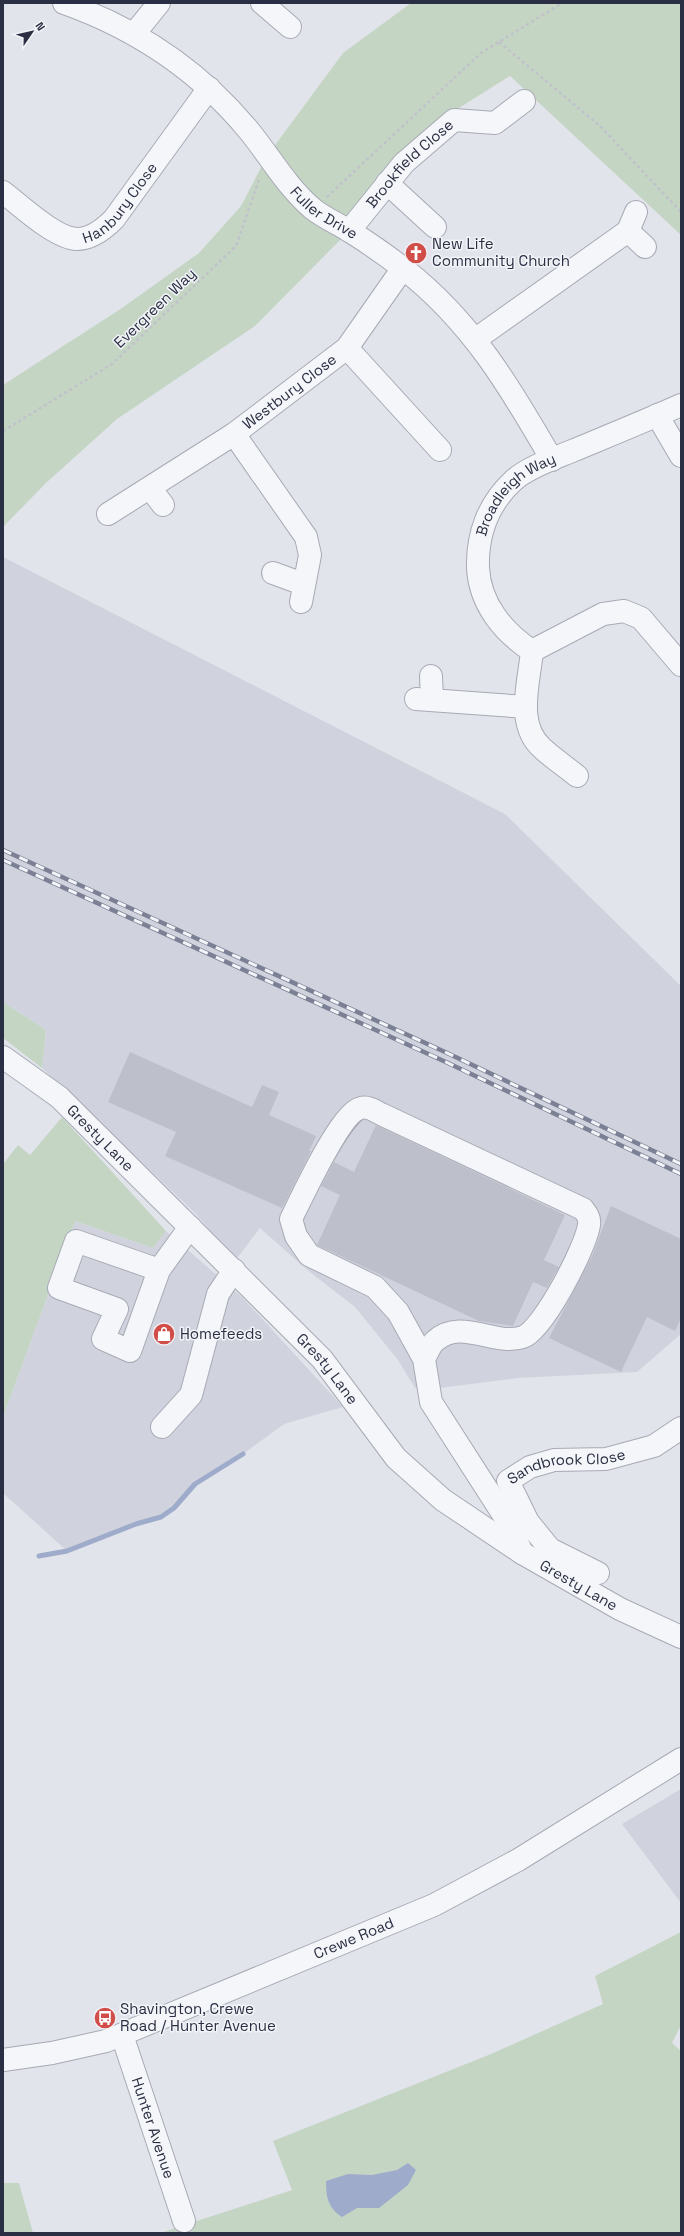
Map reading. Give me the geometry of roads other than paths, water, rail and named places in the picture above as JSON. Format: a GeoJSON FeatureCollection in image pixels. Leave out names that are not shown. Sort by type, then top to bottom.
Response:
{"type":"FeatureCollection","features":[{"type":"Feature","properties":{"kind":"street","name":"Fuller Drive"},"geometry":{"type":"LineString","coordinates":[[64,3],[92,14],[134,34],[175,60],[209,88],[250,133],[284,180],[313,209],[349,231],[403,268],[442,301],[476,339],[516,399],[552,460]]}},
{"type":"Feature","properties":{"kind":"street"},"geometry":{"type":"LineString","coordinates":[[134,34],[159,3]]}},
{"type":"Feature","properties":{"kind":"street"},"geometry":{"type":"LineString","coordinates":[[262,3],[290,27]]}},
{"type":"Feature","properties":{"kind":"street","name":"Hanbury Close"},"geometry":{"type":"LineString","coordinates":[[3,192],[62,236],[77,239],[96,233],[114,219],[209,88]]}},
{"type":"Feature","properties":{"kind":"street","name":"Brookfield Close"},"geometry":{"type":"LineString","coordinates":[[349,231],[404,163],[454,120],[495,124],[524,101]]}},
{"type":"Feature","properties":{"kind":"street"},"geometry":{"type":"LineString","coordinates":[[387,183],[435,227]]}},
{"type":"Feature","properties":{"kind":"street"},"geometry":{"type":"LineString","coordinates":[[476,339],[632,222],[645,247]]}},
{"type":"Feature","properties":{"kind":"street","name":"Westbury Close"},"geometry":{"type":"LineString","coordinates":[[108,514],[234,434],[347,348],[403,268]]}},
{"type":"Feature","properties":{"kind":"street"},"geometry":{"type":"LineString","coordinates":[[347,348],[440,450]]}},
{"type":"Feature","properties":{"kind":"street","name":"Broadleigh Way"},"geometry":{"type":"LineString","coordinates":[[532,651],[506,631],[488,604],[479,573],[479,542],[488,514],[504,490],[514,479],[552,460],[681,405]]}},
{"type":"Feature","properties":{"kind":"street"},"geometry":{"type":"LineString","coordinates":[[657,415],[681,456]]}},
{"type":"Feature","properties":{"kind":"street"},"geometry":{"type":"LineString","coordinates":[[234,434],[306,537],[310,555],[302,593],[273,573]]}},
{"type":"Feature","properties":{"kind":"street"},"geometry":{"type":"LineString","coordinates":[[150,488],[163,505]]}},
{"type":"Feature","properties":{"kind":"street"},"geometry":{"type":"LineString","coordinates":[[576,776],[536,741],[528,725],[526,707],[532,651],[603,614],[624,611],[641,618],[681,664]]}},
{"type":"Feature","properties":{"kind":"street"},"geometry":{"type":"LineString","coordinates":[[431,676],[424,699],[526,707]]}},
{"type":"Feature","properties":{"kind":"street","name":"Gresty Lane"},"geometry":{"type":"LineString","coordinates":[[3,1057],[59,1097],[322,1358],[396,1458],[444,1500],[522,1553],[620,1609],[681,1637]]}},
{"type":"Feature","properties":{"kind":"street"},"geometry":{"type":"LineString","coordinates":[[424,1359],[434,1341],[450,1333],[470,1331],[509,1340],[525,1336],[556,1299],[585,1238],[589,1225],[588,1215],[583,1209],[370,1108],[360,1108],[352,1113],[324,1152],[291,1219],[296,1236],[310,1255],[375,1287],[398,1312],[424,1359],[431,1402],[510,1525],[522,1553]]}},
{"type":"Feature","properties":{"kind":"street"},"geometry":{"type":"LineString","coordinates":[[159,1270],[76,1241],[59,1288],[117,1309],[103,1339],[130,1351],[159,1270],[190,1227]]}},
{"type":"Feature","properties":{"kind":"street"},"geometry":{"type":"LineString","coordinates":[[162,1427],[191,1395],[218,1294],[234,1270]]}},
{"type":"Feature","properties":{"kind":"street","name":"Sandbrook Close"},"geometry":{"type":"LineString","coordinates":[[598,1573],[550,1549],[528,1522],[508,1481],[530,1467],[554,1460],[606,1459],[654,1446],[681,1428]]}},
{"type":"Feature","properties":{"kind":"street","name":"Crewe Road"},"geometry":{"type":"LineString","coordinates":[[3,2060],[83,2047],[122,2035],[434,1906],[518,1860],[681,1760]]}},
{"type":"Feature","properties":{"kind":"street","name":"Hunter Avenue"},"geometry":{"type":"LineString","coordinates":[[122,2035],[184,2221]]}},
{"type":"Feature","properties":{"kind":"water"},"geometry":{"type":"Polygon","coordinates":[[[408,2163],[416,2170],[408,2185],[379,2208],[357,2208],[342,2217],[337,2214],[331,2206],[327,2197],[326,2181],[348,2174],[372,2175],[397,2170],[408,2163]]]}},
{"type":"Feature","properties":{"kind":"waterway"},"geometry":{"type":"LineString","coordinates":[[39,1556],[67,1551],[136,1524],[161,1517],[174,1508],[195,1484],[243,1454]]}},
{"type":"Feature","properties":{"kind":"railway"},"geometry":{"type":"LineString","coordinates":[[3,850],[445,1052],[681,1164]]}},
{"type":"Feature","properties":{"kind":"railway"},"geometry":{"type":"LineString","coordinates":[[3,860],[448,1063],[681,1174]]}},
{"type":"Feature","properties":{"kind":"place","name":"New Life Community Church"},"geometry":{"type":"Point","coordinates":[416,253]}},
{"type":"Feature","properties":{"kind":"place","name":"Homefeeds"},"geometry":{"type":"Point","coordinates":[164,1334]}},
{"type":"Feature","properties":{"kind":"place","name":"Shavington, Crewe Road / Hunter Avenue"},"geometry":{"type":"Point","coordinates":[105,2018]}}]}
